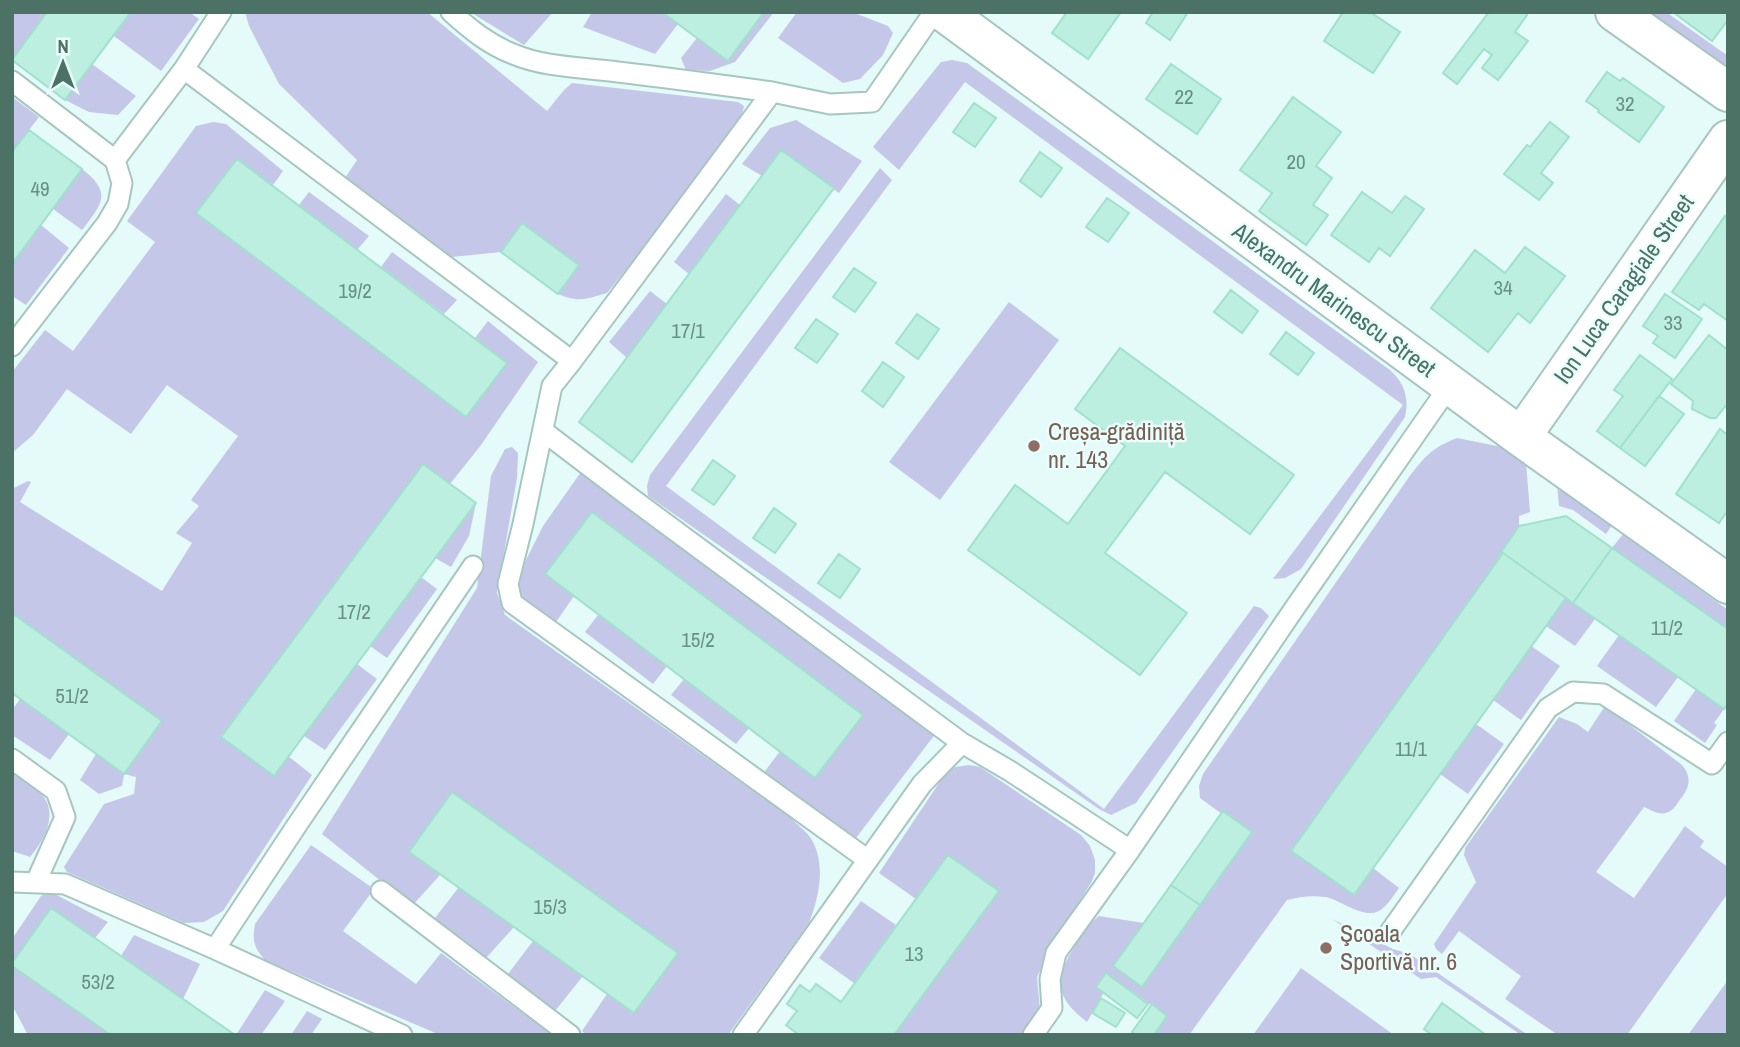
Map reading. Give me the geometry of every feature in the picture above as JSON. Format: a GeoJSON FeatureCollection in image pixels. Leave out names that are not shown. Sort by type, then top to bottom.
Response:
{"type":"FeatureCollection","features":[{"type":"Feature","properties":{"kind":"street","name":"Alexandru Marinescu Street"},"geometry":{"type":"LineString","coordinates":[[944,12],[1521,437],[1728,584]]}},
{"type":"Feature","properties":{"kind":"street"},"geometry":{"type":"LineString","coordinates":[[1615,12],[1728,92]]}},
{"type":"Feature","properties":{"kind":"street","name":"Ion Luca Caragiale Street"},"geometry":{"type":"LineString","coordinates":[[1521,437],[1728,140]]}},
{"type":"Feature","properties":{"kind":"lane"},"geometry":{"type":"LineString","coordinates":[[115,160],[184,69],[221,12]]}},
{"type":"Feature","properties":{"kind":"lane"},"geometry":{"type":"LineString","coordinates":[[451,12],[475,34],[494,46],[533,61],[707,82],[830,104],[872,102],[934,12]]}},
{"type":"Feature","properties":{"kind":"lane"},"geometry":{"type":"LineString","coordinates":[[184,69],[572,361]]}},
{"type":"Feature","properties":{"kind":"lane"},"geometry":{"type":"LineString","coordinates":[[12,81],[115,160],[122,183],[118,204],[107,223],[12,346]]}},
{"type":"Feature","properties":{"kind":"lane"},"geometry":{"type":"LineString","coordinates":[[772,92],[552,386],[508,584],[512,603],[868,860]]}},
{"type":"Feature","properties":{"kind":"lane"},"geometry":{"type":"LineString","coordinates":[[1033,1035],[1052,1008],[1049,978],[1056,953],[1450,385]]}},
{"type":"Feature","properties":{"kind":"lane"},"geometry":{"type":"LineString","coordinates":[[543,431],[962,743],[1130,850]]}},
{"type":"Feature","properties":{"kind":"lane"},"geometry":{"type":"LineString","coordinates":[[215,949],[472,566]]}},
{"type":"Feature","properties":{"kind":"lane"},"geometry":{"type":"LineString","coordinates":[[1390,932],[1548,708],[1573,692],[1603,694],[1712,764],[1728,742]]}},
{"type":"Feature","properties":{"kind":"lane"},"geometry":{"type":"LineString","coordinates":[[743,1035],[922,784],[962,743]]}},
{"type":"Feature","properties":{"kind":"lane"},"geometry":{"type":"LineString","coordinates":[[12,759],[56,791],[65,817],[36,882]]}},
{"type":"Feature","properties":{"kind":"lane"},"geometry":{"type":"LineString","coordinates":[[12,882],[65,884],[402,1035]]}},
{"type":"Feature","properties":{"kind":"lane"},"geometry":{"type":"LineString","coordinates":[[381,891],[570,1035]]}},
{"type":"Feature","properties":{"kind":"shaded area"},"geometry":{"type":"Polygon","coordinates":[[[12,12],[47,12],[12,59],[12,12]]]}},
{"type":"Feature","properties":{"kind":"shaded area"},"geometry":{"type":"Polygon","coordinates":[[[131,12],[189,12],[199,19],[161,71],[114,36],[131,12]]]}},
{"type":"Feature","properties":{"kind":"shaded area"},"geometry":{"type":"Polygon","coordinates":[[[245,12],[427,12],[547,111],[572,83],[738,102],[744,106],[739,128],[607,293],[587,298],[571,298],[558,294],[579,265],[523,223],[501,252],[452,257],[345,178],[357,160],[279,84],[249,26],[245,12]]]}},
{"type":"Feature","properties":{"kind":"shaded area"},"geometry":{"type":"Polygon","coordinates":[[[470,12],[553,12],[524,45],[470,12]]]}},
{"type":"Feature","properties":{"kind":"shaded area"},"geometry":{"type":"Polygon","coordinates":[[[592,12],[662,12],[678,24],[655,54],[583,27],[592,12]]]}},
{"type":"Feature","properties":{"kind":"shaded area"},"geometry":{"type":"Polygon","coordinates":[[[764,12],[774,12],[735,62],[710,71],[686,70],[681,58],[697,38],[728,61],[764,12]]]}},
{"type":"Feature","properties":{"kind":"shaded area"},"geometry":{"type":"Polygon","coordinates":[[[797,12],[852,12],[888,26],[893,33],[883,55],[860,79],[843,83],[778,38],[797,12]]]}},
{"type":"Feature","properties":{"kind":"shaded area"},"geometry":{"type":"Polygon","coordinates":[[[1643,12],[1666,12],[1728,56],[1728,69],[1643,12]]]}},
{"type":"Feature","properties":{"kind":"shaded area"},"geometry":{"type":"Polygon","coordinates":[[[952,60],[967,63],[1390,370],[1399,380],[1406,397],[1405,417],[1301,569],[1285,578],[1273,579],[1403,405],[965,82],[899,170],[873,147],[941,62],[952,60]]]}},
{"type":"Feature","properties":{"kind":"shaded area"},"geometry":{"type":"Polygon","coordinates":[[[92,64],[136,96],[118,115],[89,112],[65,100],[92,64]]]}},
{"type":"Feature","properties":{"kind":"shaded area"},"geometry":{"type":"Polygon","coordinates":[[[12,97],[39,117],[12,152],[12,97]]]}},
{"type":"Feature","properties":{"kind":"shaded area"},"geometry":{"type":"Polygon","coordinates":[[[796,120],[862,161],[839,193],[782,150],[762,176],[742,164],[770,128],[796,120]]]}},
{"type":"Feature","properties":{"kind":"shaded area"},"geometry":{"type":"Polygon","coordinates":[[[213,122],[226,124],[283,171],[273,185],[237,159],[196,213],[465,417],[507,363],[475,338],[488,321],[538,362],[481,445],[450,484],[422,465],[221,736],[274,776],[288,756],[312,775],[223,911],[204,922],[184,923],[67,872],[64,867],[104,804],[134,794],[136,777],[124,774],[162,721],[12,613],[12,489],[31,482],[20,502],[162,591],[192,543],[176,533],[199,506],[191,500],[238,436],[167,385],[131,434],[67,389],[33,435],[12,453],[12,372],[45,330],[73,351],[155,242],[127,221],[196,126],[213,122]]]}},
{"type":"Feature","properties":{"kind":"shaded area"},"geometry":{"type":"Polygon","coordinates":[[[880,168],[892,180],[666,486],[1104,809],[1254,606],[1261,608],[1269,616],[1136,803],[1111,815],[648,496],[650,475],[880,168]]]}},
{"type":"Feature","properties":{"kind":"shaded area"},"geometry":{"type":"Polygon","coordinates":[[[82,169],[98,185],[101,199],[95,213],[82,230],[53,209],[82,169]]]}},
{"type":"Feature","properties":{"kind":"shaded area"},"geometry":{"type":"Polygon","coordinates":[[[309,192],[369,236],[357,250],[299,205],[309,192]]]}},
{"type":"Feature","properties":{"kind":"shaded area"},"geometry":{"type":"Polygon","coordinates":[[[726,194],[740,205],[689,274],[674,262],[726,194]]]}},
{"type":"Feature","properties":{"kind":"shaded area"},"geometry":{"type":"Polygon","coordinates":[[[41,225],[69,248],[26,305],[12,296],[12,264],[41,225]]]}},
{"type":"Feature","properties":{"kind":"shaded area"},"geometry":{"type":"Polygon","coordinates":[[[392,252],[457,300],[444,314],[381,267],[392,252]]]}},
{"type":"Feature","properties":{"kind":"shaded area"},"geometry":{"type":"Polygon","coordinates":[[[650,291],[667,304],[627,358],[609,342],[650,291]]]}},
{"type":"Feature","properties":{"kind":"shaded area"},"geometry":{"type":"Polygon","coordinates":[[[1009,302],[1059,340],[940,500],[889,462],[1009,302]]]}},
{"type":"Feature","properties":{"kind":"shaded area"},"geometry":{"type":"Polygon","coordinates":[[[1457,438],[1507,448],[1526,463],[1530,512],[1519,516],[1519,526],[1500,553],[1503,553],[1292,851],[1353,895],[1373,868],[1399,888],[1382,909],[1371,913],[1355,910],[1325,897],[1287,900],[1189,1035],[1154,1035],[1167,1016],[1106,973],[1096,987],[1104,992],[1087,1022],[1063,996],[1061,987],[1063,969],[1080,938],[1099,916],[1144,923],[1113,966],[1142,986],[1252,833],[1200,798],[1199,786],[1203,774],[1409,477],[1430,453],[1457,438]]]}},
{"type":"Feature","properties":{"kind":"shaded area"},"geometry":{"type":"Polygon","coordinates":[[[512,447],[518,453],[517,478],[497,593],[505,615],[790,817],[808,834],[815,847],[820,880],[809,923],[728,1035],[587,1035],[582,1031],[607,994],[634,1013],[677,953],[452,792],[409,852],[440,875],[412,906],[322,834],[477,588],[491,476],[505,449],[512,447]]]}},
{"type":"Feature","properties":{"kind":"shaded area"},"geometry":{"type":"Polygon","coordinates":[[[581,472],[936,733],[856,838],[763,774],[780,751],[815,778],[862,715],[593,512],[545,574],[574,596],[556,622],[524,600],[518,585],[526,560],[543,526],[581,472]]]}},
{"type":"Feature","properties":{"kind":"shaded area"},"geometry":{"type":"Polygon","coordinates":[[[1557,484],[1612,525],[1606,534],[1573,510],[1559,506],[1557,484]]]}},
{"type":"Feature","properties":{"kind":"shaded area"},"geometry":{"type":"Polygon","coordinates":[[[476,503],[469,536],[451,567],[435,558],[476,503]]]}},
{"type":"Feature","properties":{"kind":"shaded area"},"geometry":{"type":"Polygon","coordinates":[[[1623,534],[1728,610],[1728,629],[1612,548],[1623,534]]]}},
{"type":"Feature","properties":{"kind":"shaded area"},"geometry":{"type":"Polygon","coordinates":[[[421,577],[437,589],[387,658],[370,646],[421,577]]]}},
{"type":"Feature","properties":{"kind":"shaded area"},"geometry":{"type":"Polygon","coordinates":[[[1566,598],[1595,619],[1575,646],[1546,626],[1566,598]]]}},
{"type":"Feature","properties":{"kind":"shaded area"},"geometry":{"type":"Polygon","coordinates":[[[598,615],[667,666],[653,684],[585,632],[598,615]]]}},
{"type":"Feature","properties":{"kind":"shaded area"},"geometry":{"type":"Polygon","coordinates":[[[1619,635],[1678,677],[1656,707],[1597,666],[1619,635]]]}},
{"type":"Feature","properties":{"kind":"shaded area"},"geometry":{"type":"Polygon","coordinates":[[[1531,646],[1560,666],[1521,720],[1493,700],[1531,646]]]}},
{"type":"Feature","properties":{"kind":"shaded area"},"geometry":{"type":"Polygon","coordinates":[[[357,664],[377,679],[325,750],[304,736],[357,664]]]}},
{"type":"Feature","properties":{"kind":"shaded area"},"geometry":{"type":"Polygon","coordinates":[[[684,679],[749,728],[736,744],[671,695],[684,679]]]}},
{"type":"Feature","properties":{"kind":"shaded area"},"geometry":{"type":"Polygon","coordinates":[[[1696,689],[1724,709],[1705,743],[1674,721],[1696,689]]]}},
{"type":"Feature","properties":{"kind":"shaded area"},"geometry":{"type":"Polygon","coordinates":[[[20,699],[69,734],[50,760],[12,735],[12,710],[20,699]]]}},
{"type":"Feature","properties":{"kind":"shaded area"},"geometry":{"type":"Polygon","coordinates":[[[1605,706],[1682,765],[1689,779],[1682,797],[1668,812],[1657,813],[1644,807],[1596,872],[1634,898],[1685,826],[1704,841],[1700,847],[1728,867],[1728,893],[1627,1035],[1558,1035],[1505,999],[1521,976],[1459,931],[1442,954],[1434,944],[1476,882],[1464,855],[1465,848],[1559,717],[1588,732],[1605,706]]]}},
{"type":"Feature","properties":{"kind":"shaded area"},"geometry":{"type":"Polygon","coordinates":[[[1476,724],[1504,744],[1468,794],[1440,774],[1476,724]]]}},
{"type":"Feature","properties":{"kind":"shaded area"},"geometry":{"type":"Polygon","coordinates":[[[96,754],[124,774],[122,786],[99,794],[80,780],[96,754]]]}},
{"type":"Feature","properties":{"kind":"shaded area"},"geometry":{"type":"Polygon","coordinates":[[[955,767],[980,767],[1081,835],[1090,846],[1095,860],[1095,873],[1060,931],[1037,977],[1040,1011],[1022,1035],[894,1035],[999,891],[948,855],[916,899],[879,873],[945,774],[955,767]]]}},
{"type":"Feature","properties":{"kind":"shaded area"},"geometry":{"type":"Polygon","coordinates":[[[12,771],[40,792],[49,811],[44,836],[30,857],[12,851],[12,771]]]}},
{"type":"Feature","properties":{"kind":"shaded area"},"geometry":{"type":"Polygon","coordinates":[[[311,845],[374,889],[343,931],[416,984],[441,953],[552,1035],[440,1035],[265,960],[255,944],[255,924],[311,845]]]}},
{"type":"Feature","properties":{"kind":"shaded area"},"geometry":{"type":"Polygon","coordinates":[[[459,887],[514,927],[486,958],[435,918],[459,887]]]}},
{"type":"Feature","properties":{"kind":"shaded area"},"geometry":{"type":"Polygon","coordinates":[[[49,891],[108,922],[95,938],[51,908],[12,963],[12,939],[41,896],[49,891]]]}},
{"type":"Feature","properties":{"kind":"shaded area"},"geometry":{"type":"Polygon","coordinates":[[[861,901],[896,925],[854,983],[819,958],[861,901]]]}},
{"type":"Feature","properties":{"kind":"shaded area"},"geometry":{"type":"Polygon","coordinates":[[[1332,919],[1393,949],[1410,954],[1528,1035],[1521,1035],[1436,977],[1421,979],[1332,919]]]}},
{"type":"Feature","properties":{"kind":"shaded area"},"geometry":{"type":"Polygon","coordinates":[[[134,935],[200,964],[183,999],[121,956],[134,935]]]}},
{"type":"Feature","properties":{"kind":"shaded area"},"geometry":{"type":"Polygon","coordinates":[[[533,941],[583,976],[555,1011],[508,974],[533,941]]]}},
{"type":"Feature","properties":{"kind":"shaded area"},"geometry":{"type":"Polygon","coordinates":[[[12,966],[111,1035],[28,1035],[12,1005],[12,966]]]}},
{"type":"Feature","properties":{"kind":"shaded area"},"geometry":{"type":"Polygon","coordinates":[[[1301,968],[1394,1035],[1253,1035],[1301,968]]]}},
{"type":"Feature","properties":{"kind":"shaded area"},"geometry":{"type":"Polygon","coordinates":[[[1728,980],[1728,1035],[1688,1035],[1728,980]]]}},
{"type":"Feature","properties":{"kind":"shaded area"},"geometry":{"type":"Polygon","coordinates":[[[265,990],[285,1001],[261,1035],[236,1035],[265,990]]]}},
{"type":"Feature","properties":{"kind":"shaded area"},"geometry":{"type":"Polygon","coordinates":[[[307,1011],[322,1019],[311,1035],[291,1035],[307,1011]]]}},
{"type":"Feature","properties":{"kind":"building"},"geometry":{"type":"Polygon","coordinates":[[[47,12],[131,12],[65,100],[12,60],[47,12]]]}},
{"type":"Feature","properties":{"kind":"building"},"geometry":{"type":"Polygon","coordinates":[[[662,12],[764,12],[728,61],[662,12]]]}},
{"type":"Feature","properties":{"kind":"building"},"geometry":{"type":"Polygon","coordinates":[[[1067,12],[1121,12],[1088,59],[1052,33],[1067,12]]]}},
{"type":"Feature","properties":{"kind":"building"},"geometry":{"type":"Polygon","coordinates":[[[1153,12],[1188,12],[1170,40],[1146,23],[1153,12]]]}},
{"type":"Feature","properties":{"kind":"building"},"geometry":{"type":"Polygon","coordinates":[[[1343,12],[1370,12],[1400,32],[1373,73],[1324,41],[1343,12]]]}},
{"type":"Feature","properties":{"kind":"building"},"geometry":{"type":"Polygon","coordinates":[[[1489,12],[1524,12],[1527,15],[1515,32],[1528,41],[1498,80],[1482,68],[1492,55],[1484,49],[1457,84],[1443,73],[1489,12]]]}},
{"type":"Feature","properties":{"kind":"building"},"geometry":{"type":"Polygon","coordinates":[[[1673,12],[1728,12],[1728,20],[1712,41],[1673,12]]]}},
{"type":"Feature","properties":{"kind":"building"},"geometry":{"type":"Polygon","coordinates":[[[1171,64],[1221,99],[1197,134],[1146,99],[1171,64]]]}},
{"type":"Feature","properties":{"kind":"building"},"geometry":{"type":"Polygon","coordinates":[[[1607,72],[1620,81],[1623,78],[1664,107],[1639,142],[1586,101],[1607,72]]]}},
{"type":"Feature","properties":{"kind":"building"},"geometry":{"type":"Polygon","coordinates":[[[1293,97],[1341,132],[1316,166],[1332,178],[1313,205],[1328,215],[1306,245],[1259,211],[1272,193],[1240,170],[1293,97]]]}},
{"type":"Feature","properties":{"kind":"building"},"geometry":{"type":"Polygon","coordinates":[[[974,103],[996,118],[975,147],[953,132],[974,103]]]}},
{"type":"Feature","properties":{"kind":"building"},"geometry":{"type":"Polygon","coordinates":[[[1550,122],[1569,137],[1541,173],[1553,183],[1539,200],[1504,174],[1550,122]]]}},
{"type":"Feature","properties":{"kind":"building"},"geometry":{"type":"Polygon","coordinates":[[[29,130],[82,169],[12,264],[12,152],[29,130]]]}},
{"type":"Feature","properties":{"kind":"building"},"geometry":{"type":"Polygon","coordinates":[[[781,150],[834,188],[632,462],[579,422],[781,150]]]}},
{"type":"Feature","properties":{"kind":"building"},"geometry":{"type":"Polygon","coordinates":[[[1040,152],[1062,168],[1041,197],[1020,181],[1040,152]]]}},
{"type":"Feature","properties":{"kind":"building"},"geometry":{"type":"Polygon","coordinates":[[[237,159],[507,363],[466,417],[196,213],[237,159]]]}},
{"type":"Feature","properties":{"kind":"building"},"geometry":{"type":"Polygon","coordinates":[[[1362,192],[1392,213],[1405,196],[1424,209],[1390,256],[1379,248],[1369,262],[1331,235],[1362,192]]]}},
{"type":"Feature","properties":{"kind":"building"},"geometry":{"type":"Polygon","coordinates":[[[1107,198],[1129,213],[1108,242],[1086,227],[1107,198]]]}},
{"type":"Feature","properties":{"kind":"building"},"geometry":{"type":"Polygon","coordinates":[[[1725,216],[1728,218],[1728,321],[1704,304],[1699,310],[1672,292],[1725,216]]]}},
{"type":"Feature","properties":{"kind":"building"},"geometry":{"type":"Polygon","coordinates":[[[522,223],[579,265],[558,294],[501,252],[522,223]]]}},
{"type":"Feature","properties":{"kind":"building"},"geometry":{"type":"Polygon","coordinates":[[[1525,247],[1565,276],[1530,323],[1518,313],[1488,352],[1431,308],[1475,250],[1505,273],[1525,247]]]}},
{"type":"Feature","properties":{"kind":"building"},"geometry":{"type":"Polygon","coordinates":[[[854,268],[876,283],[855,312],[833,297],[854,268]]]}},
{"type":"Feature","properties":{"kind":"building"},"geometry":{"type":"Polygon","coordinates":[[[1231,290],[1258,311],[1242,333],[1214,312],[1231,290]]]}},
{"type":"Feature","properties":{"kind":"building"},"geometry":{"type":"Polygon","coordinates":[[[1665,294],[1702,319],[1675,358],[1653,343],[1658,336],[1643,326],[1665,294]]]}},
{"type":"Feature","properties":{"kind":"building"},"geometry":{"type":"Polygon","coordinates":[[[917,314],[939,329],[918,359],[896,343],[917,314]]]}},
{"type":"Feature","properties":{"kind":"building"},"geometry":{"type":"Polygon","coordinates":[[[816,319],[838,334],[817,363],[795,348],[816,319]]]}},
{"type":"Feature","properties":{"kind":"building"},"geometry":{"type":"Polygon","coordinates":[[[1286,332],[1314,353],[1298,375],[1270,354],[1286,332]]]}},
{"type":"Feature","properties":{"kind":"building"},"geometry":{"type":"Polygon","coordinates":[[[1709,335],[1728,350],[1728,403],[1716,418],[1710,418],[1692,409],[1693,401],[1671,384],[1709,335]]]}},
{"type":"Feature","properties":{"kind":"building"},"geometry":{"type":"Polygon","coordinates":[[[1120,348],[1294,475],[1250,534],[1165,472],[1105,553],[1187,613],[1140,675],[968,550],[1015,485],[1068,524],[1125,446],[1075,409],[1120,348]]]}},
{"type":"Feature","properties":{"kind":"building"},"geometry":{"type":"Polygon","coordinates":[[[1640,355],[1672,379],[1620,448],[1597,431],[1623,396],[1614,390],[1640,355]]]}},
{"type":"Feature","properties":{"kind":"building"},"geometry":{"type":"Polygon","coordinates":[[[883,362],[904,377],[883,407],[862,391],[883,362]]]}},
{"type":"Feature","properties":{"kind":"building"},"geometry":{"type":"Polygon","coordinates":[[[1659,396],[1684,414],[1645,466],[1620,448],[1659,396]]]}},
{"type":"Feature","properties":{"kind":"building"},"geometry":{"type":"Polygon","coordinates":[[[1720,429],[1728,435],[1728,510],[1719,523],[1676,494],[1720,429]]]}},
{"type":"Feature","properties":{"kind":"building"},"geometry":{"type":"Polygon","coordinates":[[[713,460],[735,476],[714,505],[692,490],[713,460]]]}},
{"type":"Feature","properties":{"kind":"building"},"geometry":{"type":"Polygon","coordinates":[[[423,464],[476,503],[274,776],[221,737],[423,464]]]}},
{"type":"Feature","properties":{"kind":"building"},"geometry":{"type":"Polygon","coordinates":[[[774,508],[796,524],[775,553],[753,538],[774,508]]]}},
{"type":"Feature","properties":{"kind":"building"},"geometry":{"type":"Polygon","coordinates":[[[592,512],[863,715],[815,778],[545,574],[592,512]]]}},
{"type":"Feature","properties":{"kind":"building"},"geometry":{"type":"Polygon","coordinates":[[[1566,516],[1612,548],[1573,603],[1503,553],[1500,554],[1519,526],[1566,516]]]}},
{"type":"Feature","properties":{"kind":"building"},"geometry":{"type":"Polygon","coordinates":[[[1612,548],[1728,629],[1728,703],[1724,709],[1573,603],[1612,548]]]}},
{"type":"Feature","properties":{"kind":"building"},"geometry":{"type":"Polygon","coordinates":[[[1503,553],[1566,598],[1354,895],[1291,851],[1503,553]]]}},
{"type":"Feature","properties":{"kind":"building"},"geometry":{"type":"Polygon","coordinates":[[[839,554],[860,569],[840,598],[818,583],[839,554]]]}},
{"type":"Feature","properties":{"kind":"building"},"geometry":{"type":"Polygon","coordinates":[[[12,613],[162,721],[124,774],[12,693],[12,613]]]}},
{"type":"Feature","properties":{"kind":"building"},"geometry":{"type":"Polygon","coordinates":[[[452,792],[678,953],[634,1013],[409,852],[452,792]]]}},
{"type":"Feature","properties":{"kind":"building"},"geometry":{"type":"Polygon","coordinates":[[[1223,811],[1252,832],[1200,905],[1171,885],[1223,811]]]}},
{"type":"Feature","properties":{"kind":"building"},"geometry":{"type":"Polygon","coordinates":[[[948,855],[999,891],[894,1035],[799,1035],[786,1025],[797,1011],[787,1004],[800,985],[810,992],[816,984],[841,1002],[948,855]]]}},
{"type":"Feature","properties":{"kind":"building"},"geometry":{"type":"Polygon","coordinates":[[[1171,885],[1200,905],[1142,987],[1113,966],[1171,885]]]}},
{"type":"Feature","properties":{"kind":"building"},"geometry":{"type":"Polygon","coordinates":[[[51,908],[235,1035],[111,1035],[12,966],[51,908]]]}},
{"type":"Feature","properties":{"kind":"building"},"geometry":{"type":"Polygon","coordinates":[[[1106,973],[1148,1004],[1137,1018],[1096,987],[1106,973]]]}},
{"type":"Feature","properties":{"kind":"building"},"geometry":{"type":"Polygon","coordinates":[[[1101,998],[1125,1013],[1116,1027],[1092,1013],[1101,998]]]}},
{"type":"Feature","properties":{"kind":"building"},"geometry":{"type":"Polygon","coordinates":[[[1442,1003],[1486,1035],[1432,1035],[1424,1029],[1442,1003]]]}},
{"type":"Feature","properties":{"kind":"building"},"geometry":{"type":"Polygon","coordinates":[[[1152,1004],[1167,1016],[1154,1035],[1135,1035],[1132,1032],[1152,1004]]]}},
{"type":"Feature","properties":{"kind":"place","name":"Creșa-grădiniță nr. 143"},"geometry":{"type":"Point","coordinates":[1034,446]}},
{"type":"Feature","properties":{"kind":"place","name":"Şcoala Sportivă nr. 6"},"geometry":{"type":"Point","coordinates":[1326,948]}}]}
